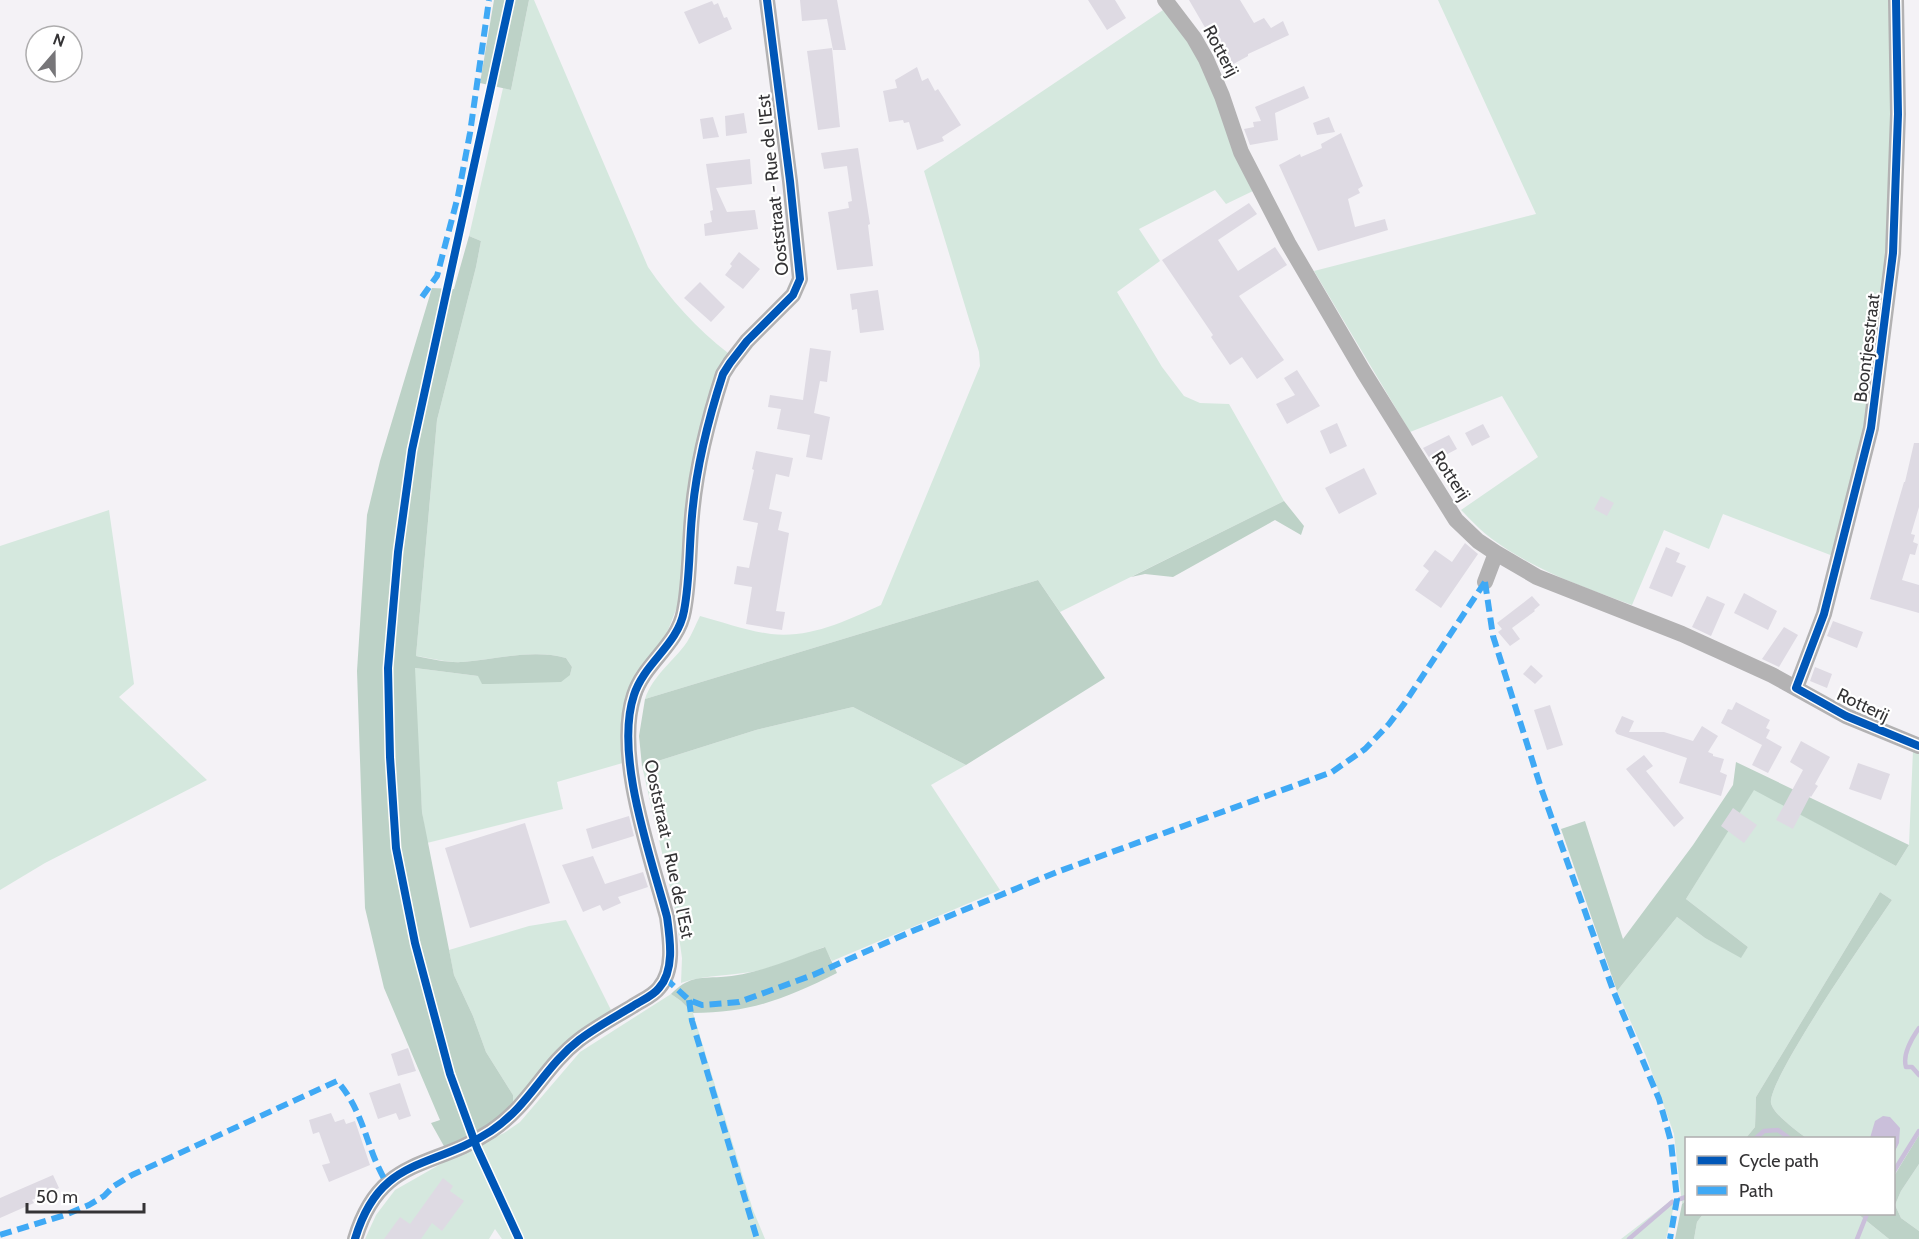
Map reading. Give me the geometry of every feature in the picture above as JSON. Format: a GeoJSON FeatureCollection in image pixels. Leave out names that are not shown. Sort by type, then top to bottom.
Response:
{"type":"FeatureCollection","features":[{"type":"Feature","properties":{"kind":"street","name":"Ooststraat - Rue de l'Est"},"geometry":{"type":"LineString","coordinates":[[355,1239],[360,1221],[374,1196],[395,1176],[484,1136],[501,1124],[527,1100],[561,1055],[598,1027],[651,995],[660,988],[665,978],[670,952],[667,917],[635,792],[630,764],[630,718],[633,696],[642,674],[675,636],[681,624],[687,587],[697,475],[723,374],[747,341],[793,295],[800,279],[793,203],[767,0]]}},
{"type":"Feature","properties":{"kind":"street","name":"Rotterij"},"geometry":{"type":"LineString","coordinates":[[1165,0],[1194,38],[1206,59],[1246,162],[1288,243],[1363,371],[1456,520],[1496,554],[1537,577],[1682,634],[1741,660],[1846,716],[1919,746]]}},
{"type":"Feature","properties":{"kind":"street","name":"Boontjesstraat"},"geometry":{"type":"LineString","coordinates":[[1796,688],[1824,614],[1871,428],[1893,253],[1898,114],[1896,0]]}},
{"type":"Feature","properties":{"kind":"street"},"geometry":{"type":"LineString","coordinates":[[1485,582],[1496,554]]}},
{"type":"Feature","properties":{"kind":"green space"},"geometry":{"type":"Polygon","coordinates":[[[494,0],[529,0],[511,90],[480,83],[494,0]]]}},
{"type":"Feature","properties":{"kind":"green space"},"geometry":{"type":"Polygon","coordinates":[[[529,0],[534,0],[648,267],[685,313],[728,353],[679,602],[665,638],[653,652],[626,762],[557,782],[563,809],[427,843],[422,812],[415,668],[478,676],[570,675],[572,667],[566,658],[541,654],[457,662],[416,656],[437,420],[481,241],[469,236],[503,88],[511,90],[529,0]]]}},
{"type":"Feature","properties":{"kind":"green space"},"geometry":{"type":"Polygon","coordinates":[[[1438,0],[1893,0],[1888,261],[1868,428],[1833,556],[1723,514],[1709,549],[1664,530],[1632,605],[1559,577],[1525,560],[1488,536],[1461,510],[1538,457],[1502,396],[1410,432],[1314,271],[1536,214],[1438,0]]]}},
{"type":"Feature","properties":{"kind":"green space"},"geometry":{"type":"Polygon","coordinates":[[[1166,8],[1199,55],[1253,191],[1226,204],[1215,190],[1139,229],[1160,261],[1117,292],[1162,367],[1184,396],[1200,403],[1229,404],[1284,501],[1060,612],[1038,580],[645,699],[658,676],[687,642],[700,616],[753,631],[785,635],[828,627],[881,605],[980,366],[979,352],[924,171],[1166,8]]]}},
{"type":"Feature","properties":{"kind":"green space"},"geometry":{"type":"Polygon","coordinates":[[[469,236],[481,241],[437,420],[416,656],[457,662],[541,654],[566,658],[572,667],[570,675],[561,682],[490,684],[482,684],[478,676],[415,668],[422,812],[454,975],[473,1016],[486,1052],[513,1095],[513,1105],[502,1118],[445,1148],[431,1123],[440,1120],[384,988],[365,908],[357,671],[367,515],[380,461],[432,288],[454,289],[469,236]]]}},
{"type":"Feature","properties":{"kind":"green space"},"geometry":{"type":"Polygon","coordinates":[[[1284,501],[1304,526],[1301,535],[1275,520],[1173,577],[1145,574],[1131,577],[1284,501]]]}},
{"type":"Feature","properties":{"kind":"green space"},"geometry":{"type":"Polygon","coordinates":[[[109,510],[134,684],[119,697],[207,780],[45,863],[0,890],[0,546],[109,510]]]}},
{"type":"Feature","properties":{"kind":"green space"},"geometry":{"type":"Polygon","coordinates":[[[1038,580],[1105,678],[966,765],[853,707],[756,730],[642,766],[639,736],[645,699],[1038,580]]]}},
{"type":"Feature","properties":{"kind":"green space"},"geometry":{"type":"Polygon","coordinates":[[[853,707],[966,765],[931,785],[1000,890],[832,961],[824,947],[761,970],[681,983],[682,958],[675,909],[642,766],[756,730],[853,707]]]}},
{"type":"Feature","properties":{"kind":"green space"},"geometry":{"type":"Polygon","coordinates":[[[1913,750],[1919,752],[1919,1135],[1895,1174],[1895,1137],[1805,1137],[1781,1117],[1771,1103],[1774,1089],[1803,1036],[1844,970],[1892,900],[1880,892],[1756,1097],[1755,1127],[1747,1137],[1685,1137],[1685,1202],[1682,1204],[1674,1134],[1646,1056],[1617,991],[1677,917],[1705,938],[1741,957],[1748,947],[1686,899],[1754,789],[1896,866],[1909,845],[1913,750]]]}},
{"type":"Feature","properties":{"kind":"green space"},"geometry":{"type":"Polygon","coordinates":[[[1736,762],[1909,845],[1896,866],[1754,790],[1686,899],[1748,947],[1741,958],[1705,938],[1677,917],[1617,991],[1561,829],[1585,821],[1623,939],[1693,845],[1733,785],[1736,762]]]}},
{"type":"Feature","properties":{"kind":"green space"},"geometry":{"type":"Polygon","coordinates":[[[1880,892],[1892,900],[1823,1003],[1774,1089],[1771,1103],[1776,1112],[1805,1137],[1747,1137],[1755,1127],[1756,1097],[1880,892]]]}},
{"type":"Feature","properties":{"kind":"green space"},"geometry":{"type":"Polygon","coordinates":[[[566,920],[612,1012],[502,1118],[513,1095],[486,1052],[473,1016],[454,975],[449,950],[529,926],[566,920]]]}},
{"type":"Feature","properties":{"kind":"green space"},"geometry":{"type":"Polygon","coordinates":[[[825,947],[837,973],[785,997],[751,1007],[693,1013],[671,994],[683,984],[694,979],[753,972],[825,947]]]}},
{"type":"Feature","properties":{"kind":"green space"},"geometry":{"type":"Polygon","coordinates":[[[671,994],[693,1013],[753,1210],[765,1239],[502,1239],[495,1229],[489,1239],[365,1239],[376,1215],[395,1190],[453,1157],[504,1133],[520,1122],[580,1052],[671,994]]]}},
{"type":"Feature","properties":{"kind":"green space"},"geometry":{"type":"Polygon","coordinates":[[[1919,1135],[1919,1164],[1901,1191],[1895,1205],[1895,1174],[1919,1135]]]}},
{"type":"Feature","properties":{"kind":"green space"},"geometry":{"type":"Polygon","coordinates":[[[1919,1164],[1919,1231],[1901,1218],[1895,1205],[1901,1191],[1919,1164]]]}},
{"type":"Feature","properties":{"kind":"green space"},"geometry":{"type":"Polygon","coordinates":[[[1673,1199],[1673,1210],[1666,1239],[1621,1239],[1673,1199]]]}},
{"type":"Feature","properties":{"kind":"green space"},"geometry":{"type":"Polygon","coordinates":[[[1685,1202],[1685,1215],[1702,1215],[1697,1222],[1694,1239],[1675,1239],[1682,1204],[1685,1202]]]}},
{"type":"Feature","properties":{"kind":"green space"},"geometry":{"type":"Polygon","coordinates":[[[1895,1205],[1901,1218],[1919,1231],[1919,1239],[1889,1239],[1859,1215],[1895,1215],[1895,1205]]]}},
{"type":"Feature","properties":{"kind":"green space"},"geometry":{"type":"Polygon","coordinates":[[[1702,1215],[1859,1215],[1889,1239],[1694,1239],[1697,1222],[1702,1215]]]}},
{"type":"Feature","properties":{"kind":"shaded area"},"geometry":{"type":"Polygon","coordinates":[[[1883,1116],[1890,1117],[1900,1128],[1899,1143],[1895,1151],[1895,1137],[1870,1137],[1875,1121],[1883,1116]]]}},
{"type":"Feature","properties":{"kind":"building"},"geometry":{"type":"Polygon","coordinates":[[[800,0],[837,0],[846,50],[833,50],[827,19],[802,21],[800,0]]]}},
{"type":"Feature","properties":{"kind":"building"},"geometry":{"type":"Polygon","coordinates":[[[1088,0],[1115,0],[1126,18],[1107,30],[1088,0]]]}},
{"type":"Feature","properties":{"kind":"building"},"geometry":{"type":"Polygon","coordinates":[[[1189,0],[1240,0],[1254,23],[1264,18],[1271,28],[1283,21],[1289,35],[1248,54],[1228,67],[1189,0]]]}},
{"type":"Feature","properties":{"kind":"building"},"geometry":{"type":"Polygon","coordinates":[[[712,1],[714,5],[718,3],[724,18],[727,17],[732,29],[699,44],[684,12],[712,1]]]}},
{"type":"Feature","properties":{"kind":"building"},"geometry":{"type":"Polygon","coordinates":[[[832,48],[840,127],[818,130],[807,51],[832,48]]]}},
{"type":"Feature","properties":{"kind":"building"},"geometry":{"type":"Polygon","coordinates":[[[917,67],[922,81],[928,78],[935,91],[938,89],[961,125],[942,137],[944,141],[917,150],[909,122],[904,123],[903,120],[889,122],[883,91],[897,88],[895,80],[917,67]]]}},
{"type":"Feature","properties":{"kind":"building"},"geometry":{"type":"Polygon","coordinates":[[[1304,86],[1309,98],[1275,113],[1278,140],[1250,145],[1244,129],[1254,127],[1253,122],[1261,121],[1255,107],[1304,86]]]}},
{"type":"Feature","properties":{"kind":"building"},"geometry":{"type":"Polygon","coordinates":[[[744,113],[747,133],[726,136],[725,116],[744,113]]]}},
{"type":"Feature","properties":{"kind":"building"},"geometry":{"type":"Polygon","coordinates":[[[713,117],[719,137],[703,139],[700,119],[713,117]]]}},
{"type":"Feature","properties":{"kind":"building"},"geometry":{"type":"Polygon","coordinates":[[[1329,117],[1335,132],[1317,135],[1313,123],[1329,117]]]}},
{"type":"Feature","properties":{"kind":"building"},"geometry":{"type":"Polygon","coordinates":[[[1341,133],[1363,186],[1358,189],[1360,193],[1348,199],[1355,227],[1385,219],[1388,230],[1318,251],[1279,165],[1300,154],[1301,157],[1322,148],[1321,144],[1341,133]]]}},
{"type":"Feature","properties":{"kind":"building"},"geometry":{"type":"Polygon","coordinates":[[[858,148],[870,224],[868,225],[873,266],[837,270],[828,212],[849,208],[848,202],[852,201],[847,166],[824,169],[821,153],[858,148]]]}},
{"type":"Feature","properties":{"kind":"building"},"geometry":{"type":"Polygon","coordinates":[[[750,159],[752,184],[716,188],[727,212],[755,210],[758,229],[705,236],[704,224],[712,222],[710,211],[713,210],[706,164],[750,159]]]}},
{"type":"Feature","properties":{"kind":"building"},"geometry":{"type":"Polygon","coordinates":[[[1249,203],[1257,214],[1218,240],[1238,271],[1275,247],[1287,265],[1239,296],[1284,360],[1257,379],[1242,357],[1230,365],[1211,337],[1213,335],[1162,260],[1249,203]]]}},
{"type":"Feature","properties":{"kind":"building"},"geometry":{"type":"Polygon","coordinates":[[[739,252],[760,269],[743,289],[725,275],[739,252]]]}},
{"type":"Feature","properties":{"kind":"building"},"geometry":{"type":"Polygon","coordinates":[[[700,282],[725,307],[711,322],[684,298],[700,282]]]}},
{"type":"Feature","properties":{"kind":"building"},"geometry":{"type":"Polygon","coordinates":[[[878,290],[884,330],[860,333],[857,309],[852,310],[850,294],[878,290]]]}},
{"type":"Feature","properties":{"kind":"building"},"geometry":{"type":"Polygon","coordinates":[[[810,348],[831,351],[827,382],[820,381],[814,413],[830,417],[822,460],[806,457],[810,435],[777,429],[781,409],[768,407],[770,395],[803,400],[810,348]]]}},
{"type":"Feature","properties":{"kind":"building"},"geometry":{"type":"Polygon","coordinates":[[[1297,370],[1320,406],[1287,424],[1276,404],[1295,395],[1284,378],[1297,370]]]}},
{"type":"Feature","properties":{"kind":"building"},"geometry":{"type":"Polygon","coordinates":[[[1337,423],[1347,446],[1330,454],[1320,431],[1337,423]]]}},
{"type":"Feature","properties":{"kind":"building"},"geometry":{"type":"Polygon","coordinates":[[[1483,424],[1490,437],[1472,446],[1465,433],[1483,424]]]}},
{"type":"Feature","properties":{"kind":"building"},"geometry":{"type":"Polygon","coordinates":[[[1449,435],[1457,449],[1432,462],[1423,448],[1449,435]]]}},
{"type":"Feature","properties":{"kind":"building"},"geometry":{"type":"Polygon","coordinates":[[[1914,443],[1919,443],[1919,507],[1911,534],[1915,535],[1913,542],[1918,544],[1915,555],[1910,554],[1902,580],[1919,585],[1919,613],[1870,599],[1905,482],[1914,443]]]}},
{"type":"Feature","properties":{"kind":"building"},"geometry":{"type":"Polygon","coordinates":[[[756,451],[793,458],[789,477],[776,474],[769,509],[782,512],[778,530],[789,533],[776,611],[785,612],[782,630],[746,624],[752,587],[734,584],[737,566],[749,568],[758,523],[743,520],[756,451]]]}},
{"type":"Feature","properties":{"kind":"building"},"geometry":{"type":"Polygon","coordinates":[[[1364,468],[1377,494],[1339,514],[1325,488],[1364,468]]]}},
{"type":"Feature","properties":{"kind":"building"},"geometry":{"type":"Polygon","coordinates":[[[1601,496],[1614,503],[1607,516],[1594,509],[1601,496]]]}},
{"type":"Feature","properties":{"kind":"building"},"geometry":{"type":"Polygon","coordinates":[[[1465,543],[1478,554],[1441,608],[1415,590],[1429,571],[1423,566],[1435,550],[1452,562],[1465,543]]]}},
{"type":"Feature","properties":{"kind":"building"},"geometry":{"type":"Polygon","coordinates":[[[1666,547],[1680,553],[1676,562],[1686,566],[1672,597],[1649,588],[1666,547]]]}},
{"type":"Feature","properties":{"kind":"building"},"geometry":{"type":"Polygon","coordinates":[[[1744,593],[1777,611],[1768,630],[1734,613],[1744,593]]]}},
{"type":"Feature","properties":{"kind":"building"},"geometry":{"type":"Polygon","coordinates":[[[1532,596],[1540,605],[1512,628],[1520,639],[1510,646],[1498,632],[1502,629],[1497,623],[1532,596]]]}},
{"type":"Feature","properties":{"kind":"building"},"geometry":{"type":"Polygon","coordinates":[[[1707,596],[1725,604],[1711,636],[1692,627],[1707,596]]]}},
{"type":"Feature","properties":{"kind":"building"},"geometry":{"type":"Polygon","coordinates":[[[1833,621],[1863,632],[1857,648],[1827,636],[1833,621]]]}},
{"type":"Feature","properties":{"kind":"building"},"geometry":{"type":"Polygon","coordinates":[[[1784,627],[1798,635],[1779,667],[1762,659],[1784,627]]]}},
{"type":"Feature","properties":{"kind":"building"},"geometry":{"type":"Polygon","coordinates":[[[1531,665],[1543,676],[1535,684],[1523,674],[1531,665]]]}},
{"type":"Feature","properties":{"kind":"building"},"geometry":{"type":"Polygon","coordinates":[[[1815,667],[1832,674],[1827,688],[1810,681],[1815,667]]]}},
{"type":"Feature","properties":{"kind":"building"},"geometry":{"type":"Polygon","coordinates":[[[1736,702],[1770,720],[1766,728],[1770,730],[1766,738],[1782,747],[1768,773],[1752,765],[1762,745],[1721,723],[1728,709],[1732,710],[1736,702]]]}},
{"type":"Feature","properties":{"kind":"building"},"geometry":{"type":"Polygon","coordinates":[[[1550,705],[1563,745],[1547,750],[1534,710],[1550,705]]]}},
{"type":"Feature","properties":{"kind":"building"},"geometry":{"type":"Polygon","coordinates":[[[1622,716],[1634,721],[1629,732],[1664,732],[1693,741],[1702,726],[1718,736],[1708,752],[1724,759],[1720,772],[1727,775],[1721,796],[1679,783],[1687,758],[1617,734],[1615,731],[1622,716]]]}},
{"type":"Feature","properties":{"kind":"building"},"geometry":{"type":"Polygon","coordinates":[[[1801,741],[1830,757],[1815,784],[1818,786],[1810,796],[1793,829],[1776,820],[1803,770],[1790,762],[1801,741]]]}},
{"type":"Feature","properties":{"kind":"building"},"geometry":{"type":"Polygon","coordinates":[[[1644,755],[1653,766],[1646,771],[1684,818],[1674,827],[1626,769],[1644,755]]]}},
{"type":"Feature","properties":{"kind":"building"},"geometry":{"type":"Polygon","coordinates":[[[1858,763],[1890,774],[1881,800],[1849,789],[1858,763]]]}},
{"type":"Feature","properties":{"kind":"building"},"geometry":{"type":"Polygon","coordinates":[[[1733,808],[1757,825],[1744,843],[1721,826],[1733,808]]]}},
{"type":"Feature","properties":{"kind":"building"},"geometry":{"type":"Polygon","coordinates":[[[629,816],[634,836],[592,849],[586,829],[629,816]]]}},
{"type":"Feature","properties":{"kind":"building"},"geometry":{"type":"Polygon","coordinates":[[[525,823],[550,903],[470,928],[445,848],[525,823]]]}},
{"type":"Feature","properties":{"kind":"building"},"geometry":{"type":"Polygon","coordinates":[[[593,856],[605,884],[643,872],[648,887],[618,897],[621,903],[603,911],[600,905],[583,912],[562,865],[593,856]]]}},
{"type":"Feature","properties":{"kind":"building"},"geometry":{"type":"Polygon","coordinates":[[[408,1048],[416,1071],[398,1076],[391,1054],[408,1048]]]}},
{"type":"Feature","properties":{"kind":"building"},"geometry":{"type":"Polygon","coordinates":[[[400,1083],[411,1116],[399,1120],[396,1113],[378,1119],[369,1093],[400,1083]]]}},
{"type":"Feature","properties":{"kind":"building"},"geometry":{"type":"Polygon","coordinates":[[[331,1113],[335,1122],[344,1119],[346,1124],[355,1121],[370,1165],[329,1182],[322,1165],[330,1163],[319,1132],[313,1134],[309,1120],[331,1113]]]}},
{"type":"Feature","properties":{"kind":"building"},"geometry":{"type":"Polygon","coordinates":[[[53,1175],[59,1188],[32,1200],[34,1203],[0,1218],[0,1198],[53,1175]]]}},
{"type":"Feature","properties":{"kind":"building"},"geometry":{"type":"Polygon","coordinates":[[[443,1178],[453,1186],[450,1191],[464,1201],[442,1231],[432,1223],[421,1239],[384,1239],[400,1217],[410,1224],[443,1178]]]}},
{"type":"Feature","properties":{"kind":"waterway"},"geometry":{"type":"LineString","coordinates":[[1919,1028],[1908,1046],[1905,1057],[1906,1067],[1912,1067],[1919,1075]]}},
{"type":"Feature","properties":{"kind":"waterway"},"geometry":{"type":"LineString","coordinates":[[1757,1137],[1764,1131],[1778,1130],[1788,1137]]}},
{"type":"Feature","properties":{"kind":"waterway"},"geometry":{"type":"LineString","coordinates":[[1895,1169],[1919,1131]]}},
{"type":"Feature","properties":{"kind":"waterway"},"geometry":{"type":"LineString","coordinates":[[1680,1199],[1685,1197]]}},
{"type":"Feature","properties":{"kind":"waterway"},"geometry":{"type":"LineString","coordinates":[[1629,1239],[1672,1202]]}},
{"type":"Feature","properties":{"kind":"waterway"},"geometry":{"type":"LineString","coordinates":[[1857,1239],[1867,1215]]}},
{"type":"Feature","properties":{"kind":"marked path"},"geometry":{"type":"LineString","coordinates":[[422,297],[437,276],[458,196],[470,133],[489,0]]}},
{"type":"Feature","properties":{"kind":"marked path"},"geometry":{"type":"LineString","coordinates":[[1485,582],[1493,636],[1541,788],[1613,990],[1659,1099],[1667,1127],[1671,1142],[1677,1199],[1670,1239]]}},
{"type":"Feature","properties":{"kind":"marked path"},"geometry":{"type":"LineString","coordinates":[[665,978],[689,1000],[702,1005],[739,1002],[813,975],[1057,872],[1332,772],[1365,749],[1389,724],[1485,582]]}},
{"type":"Feature","properties":{"kind":"marked path"},"geometry":{"type":"LineString","coordinates":[[689,1000],[692,1021],[757,1239]]}},
{"type":"Feature","properties":{"kind":"marked path"},"geometry":{"type":"LineString","coordinates":[[0,1235],[65,1215],[89,1205],[132,1175],[337,1081],[353,1105],[387,1184]]}},
{"type":"Feature","properties":{"kind":"cycle path"},"geometry":{"type":"LineString","coordinates":[[510,0],[412,450],[398,552],[388,668],[390,757],[396,848],[415,943],[450,1074],[477,1148],[519,1239]]}},
{"type":"Feature","properties":{"kind":"cycle path"},"geometry":{"type":"LineString","coordinates":[[355,1239],[366,1212],[378,1192],[393,1178],[410,1168],[469,1143],[505,1121],[567,1051],[592,1031],[654,993],[664,981],[667,972],[670,954],[667,917],[644,836],[631,776],[628,747],[629,719],[639,684],[681,623],[687,587],[696,480],[723,374],[747,341],[793,295],[800,279],[767,0]]}},
{"type":"Feature","properties":{"kind":"cycle path"},"geometry":{"type":"LineString","coordinates":[[1896,0],[1898,114],[1893,253],[1871,428],[1824,614],[1796,688],[1846,716],[1919,746]]}}]}
